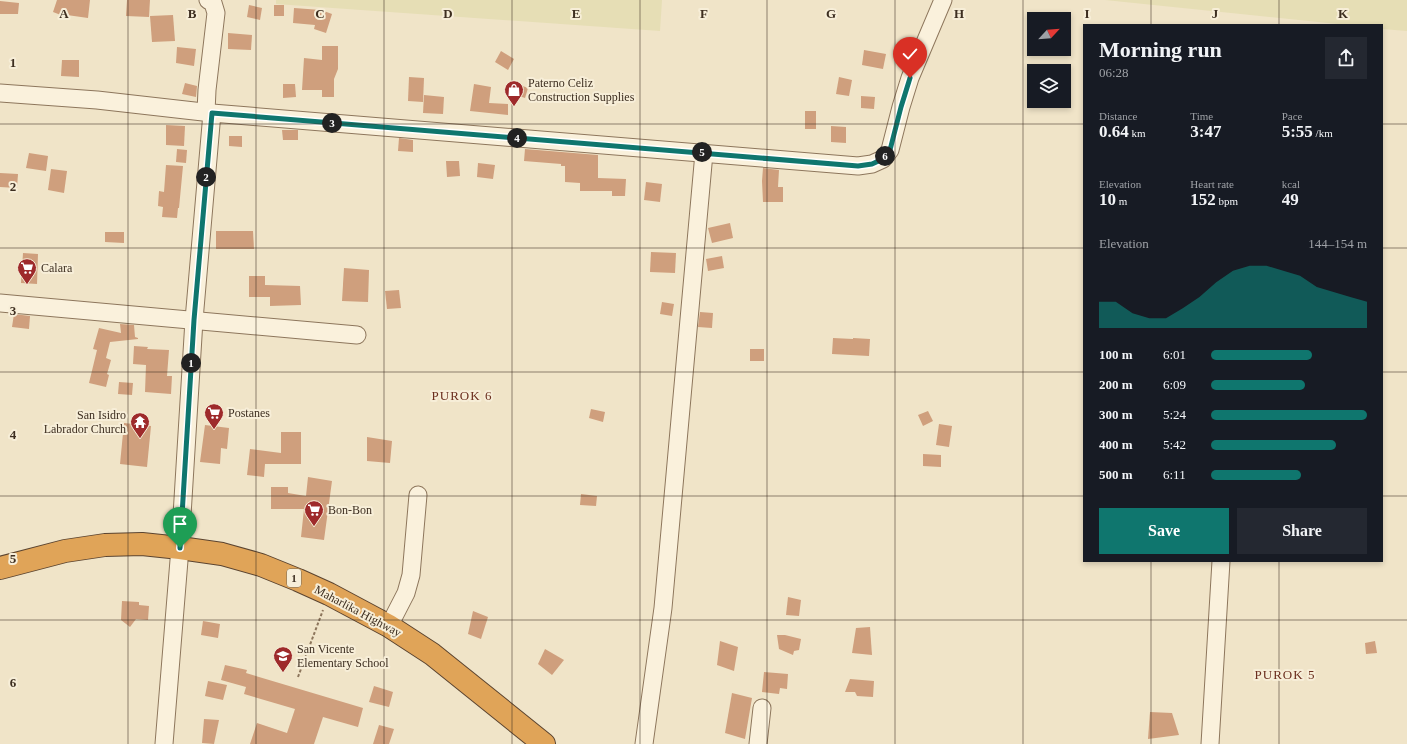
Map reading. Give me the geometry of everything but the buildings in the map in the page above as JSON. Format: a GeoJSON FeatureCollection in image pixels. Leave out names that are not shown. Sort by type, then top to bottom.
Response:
{"type":"FeatureCollection","features":[{"type":"Feature","properties":{"kind":"highway","name":"Maharlika Highway"},"geometry":{"type":"LineString","coordinates":[[0,568],[65,551],[106,545],[142,544],[222,554],[260,565],[329,594],[389,626],[432,654],[544,744]]}},
{"type":"Feature","properties":{"kind":"street"},"geometry":{"type":"LineString","coordinates":[[164,744],[180,548],[209,113],[207,90],[216,13],[213,4],[208,0]]}},
{"type":"Feature","properties":{"kind":"street"},"geometry":{"type":"LineString","coordinates":[[0,93],[97,100],[209,113],[858,166],[872,164],[883,159],[890,150],[910,78],[943,0]]}},
{"type":"Feature","properties":{"kind":"street"},"geometry":{"type":"LineString","coordinates":[[644,744],[663,608],[704,153]]}},
{"type":"Feature","properties":{"kind":"street"},"geometry":{"type":"LineString","coordinates":[[0,303],[357,335]]}},
{"type":"Feature","properties":{"kind":"street"},"geometry":{"type":"LineString","coordinates":[[389,626],[406,593],[411,575],[418,495]]}},
{"type":"Feature","properties":{"kind":"street"},"geometry":{"type":"LineString","coordinates":[[1210,744],[1221,562]]}},
{"type":"Feature","properties":{"kind":"street"},"geometry":{"type":"LineString","coordinates":[[758,744],[762,708]]}},
{"type":"Feature","properties":{"kind":"path"},"geometry":{"type":"LineString","coordinates":[[298,677],[323,609]]}},
{"type":"Feature","properties":{"kind":"shaded area"},"geometry":{"type":"Polygon","coordinates":[[[276,0],[662,0],[660,31],[276,4],[276,0]]]}},
{"type":"Feature","properties":{"kind":"shaded area"},"geometry":{"type":"Polygon","coordinates":[[[1105,0],[1407,0],[1407,31],[1383,29],[1383,24],[1337,24],[1105,0]]]}},
{"type":"Feature","properties":{"kind":"place","name":"Paterno Celiz Construction Supplies"},"geometry":{"type":"Point","coordinates":[514,107]}},
{"type":"Feature","properties":{"kind":"place","name":"Calara"},"geometry":{"type":"Point","coordinates":[27,285]}},
{"type":"Feature","properties":{"kind":"place","name":"Postanes"},"geometry":{"type":"Point","coordinates":[214,430]}},
{"type":"Feature","properties":{"kind":"place","name":"San Isidro Labrador Church"},"geometry":{"type":"Point","coordinates":[140,439]}},
{"type":"Feature","properties":{"kind":"place","name":"Bon-Bon"},"geometry":{"type":"Point","coordinates":[314,527]}},
{"type":"Feature","properties":{"kind":"place","name":"San Vicente Elementary School"},"geometry":{"type":"Point","coordinates":[283,673]}},
{"type":"Feature","properties":{"kind":"district","name":"PUROK 6"},"geometry":{"type":"Point","coordinates":[462,395]}},
{"type":"Feature","properties":{"kind":"district","name":"PUROK 5"},"geometry":{"type":"Point","coordinates":[1285,674]}},
{"type":"Feature","properties":{"kind":"route"},"geometry":{"type":"LineString","coordinates":[[180,548],[194,320],[212,113],[858,166],[872,164],[883,159],[890,150],[910,78]]}}]}
